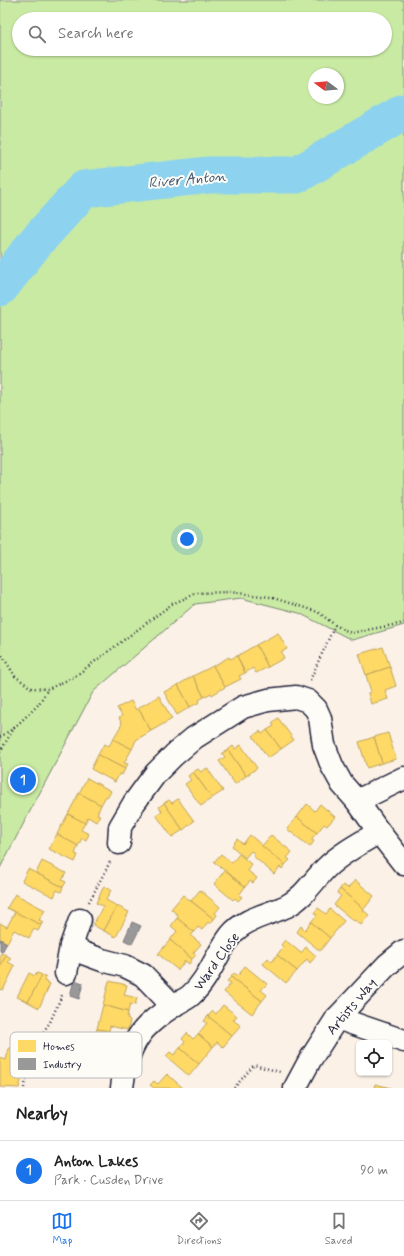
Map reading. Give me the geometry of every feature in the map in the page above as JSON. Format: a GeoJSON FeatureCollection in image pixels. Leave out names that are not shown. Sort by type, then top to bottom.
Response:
{"type":"FeatureCollection","features":[{"type":"Feature","properties":{"kind":"street"},"geometry":{"type":"LineString","coordinates":[[119,843],[120,827],[134,803],[156,773],[194,738],[243,707],[268,700],[296,697],[308,701],[316,708],[320,718],[324,744],[332,766],[342,784],[357,801],[404,864]]}},
{"type":"Feature","properties":{"kind":"street"},"geometry":{"type":"LineString","coordinates":[[357,801],[404,778]]}},
{"type":"Feature","properties":{"kind":"street","name":"Ward Close"},"geometry":{"type":"LineString","coordinates":[[142,1033],[156,1019],[173,1006],[190,996],[204,982],[232,934],[249,920],[289,905],[302,896],[327,867],[350,850],[379,832]]}},
{"type":"Feature","properties":{"kind":"street"},"geometry":{"type":"LineString","coordinates":[[66,973],[71,946],[80,920]]}},
{"type":"Feature","properties":{"kind":"street"},"geometry":{"type":"LineString","coordinates":[[71,946],[102,960],[124,966],[143,975],[173,1006]]}},
{"type":"Feature","properties":{"kind":"street","name":"Artists Way"},"geometry":{"type":"LineString","coordinates":[[298,1083],[310,1060],[337,1018],[387,965],[404,951]]}},
{"type":"Feature","properties":{"kind":"street"},"geometry":{"type":"LineString","coordinates":[[337,1018],[404,1041]]}},
{"type":"Feature","properties":{"kind":"street","name":"Ward Close"},"geometry":{"type":"LineString","coordinates":[[122,1088],[123,1078]]}},
{"type":"Feature","properties":{"kind":"path"},"geometry":{"type":"LineString","coordinates":[[1,654],[15,676],[31,688],[48,689],[74,677],[172,604],[196,593],[230,592],[270,597],[318,612],[335,625],[351,633],[404,623]]}},
{"type":"Feature","properties":{"kind":"path"},"geometry":{"type":"LineString","coordinates":[[301,699],[335,625]]}},
{"type":"Feature","properties":{"kind":"path"},"geometry":{"type":"LineString","coordinates":[[0,737],[14,728],[38,704],[48,689]]}},
{"type":"Feature","properties":{"kind":"path"},"geometry":{"type":"LineString","coordinates":[[0,752],[14,728]]}},
{"type":"Feature","properties":{"kind":"path"},"geometry":{"type":"LineString","coordinates":[[80,920],[119,843]]}},
{"type":"Feature","properties":{"kind":"path"},"geometry":{"type":"LineString","coordinates":[[43,1032],[50,1022],[66,987],[66,973]]}},
{"type":"Feature","properties":{"kind":"path"},"geometry":{"type":"LineString","coordinates":[[234,1088],[254,1065],[298,1083]]}},
{"type":"Feature","properties":{"kind":"path"},"geometry":{"type":"LineString","coordinates":[[24,1088],[27,1078]]}},
{"type":"Feature","properties":{"kind":"green space"},"geometry":{"type":"Polygon","coordinates":[[[0,0],[404,0],[404,625],[352,640],[299,613],[241,598],[195,604],[93,692],[0,868],[0,0]]]}},
{"type":"Feature","properties":{"kind":"building: Homes"},"geometry":{"type":"Polygon","coordinates":[[[278,633],[287,649],[281,652],[284,658],[268,667],[256,645],[278,633]]]}},
{"type":"Feature","properties":{"kind":"building: Homes"},"geometry":{"type":"Polygon","coordinates":[[[256,645],[268,667],[256,673],[253,668],[245,673],[237,656],[256,645]]]}},
{"type":"Feature","properties":{"kind":"building: Homes"},"geometry":{"type":"Polygon","coordinates":[[[383,647],[390,667],[366,675],[359,654],[383,647]]]}},
{"type":"Feature","properties":{"kind":"building: Homes"},"geometry":{"type":"Polygon","coordinates":[[[237,656],[245,673],[239,676],[241,679],[225,687],[213,666],[229,657],[230,659],[237,656]]]}},
{"type":"Feature","properties":{"kind":"building: Homes"},"geometry":{"type":"Polygon","coordinates":[[[213,666],[225,687],[212,695],[211,693],[204,697],[193,676],[213,666]]]}},
{"type":"Feature","properties":{"kind":"building: Homes"},"geometry":{"type":"Polygon","coordinates":[[[390,667],[396,686],[385,690],[388,699],[371,704],[368,693],[371,692],[366,675],[390,667]]]}},
{"type":"Feature","properties":{"kind":"building: Homes"},"geometry":{"type":"Polygon","coordinates":[[[193,676],[204,697],[199,700],[200,702],[190,707],[178,685],[193,676]]]}},
{"type":"Feature","properties":{"kind":"building: Homes"},"geometry":{"type":"Polygon","coordinates":[[[178,685],[190,707],[177,715],[164,692],[178,685]]]}},
{"type":"Feature","properties":{"kind":"building: Homes"},"geometry":{"type":"Polygon","coordinates":[[[159,696],[172,719],[151,731],[138,708],[159,696]]]}},
{"type":"Feature","properties":{"kind":"building: Homes"},"geometry":{"type":"Polygon","coordinates":[[[131,701],[136,710],[138,708],[151,731],[136,740],[132,749],[113,739],[122,724],[119,718],[122,716],[117,708],[131,701]]]}},
{"type":"Feature","properties":{"kind":"building: Homes"},"geometry":{"type":"Polygon","coordinates":[[[278,718],[294,740],[281,749],[267,730],[274,726],[272,723],[278,718]]]}},
{"type":"Feature","properties":{"kind":"building: Homes"},"geometry":{"type":"Polygon","coordinates":[[[267,730],[281,749],[268,758],[253,736],[260,731],[262,734],[267,730]]]}},
{"type":"Feature","properties":{"kind":"building: Homes"},"geometry":{"type":"Polygon","coordinates":[[[388,733],[396,759],[382,763],[374,737],[388,733]]]}},
{"type":"Feature","properties":{"kind":"building: Homes"},"geometry":{"type":"Polygon","coordinates":[[[374,737],[382,763],[367,768],[359,742],[374,737]]]}},
{"type":"Feature","properties":{"kind":"building: Homes"},"geometry":{"type":"Polygon","coordinates":[[[113,739],[132,749],[124,763],[128,764],[125,769],[98,755],[104,744],[109,746],[113,739]]]}},
{"type":"Feature","properties":{"kind":"building: Homes"},"geometry":{"type":"Polygon","coordinates":[[[241,745],[257,768],[246,776],[228,750],[233,746],[235,749],[241,745]]]}},
{"type":"Feature","properties":{"kind":"building: Homes"},"geometry":{"type":"Polygon","coordinates":[[[228,750],[246,776],[235,784],[219,761],[225,757],[222,753],[228,750]]]}},
{"type":"Feature","properties":{"kind":"building: Homes"},"geometry":{"type":"Polygon","coordinates":[[[98,755],[125,769],[122,775],[120,773],[115,782],[91,769],[98,755]]]}},
{"type":"Feature","properties":{"kind":"building: Homes"},"geometry":{"type":"Polygon","coordinates":[[[207,768],[223,791],[212,798],[193,772],[198,769],[201,772],[207,768]]]}},
{"type":"Feature","properties":{"kind":"building: Homes"},"geometry":{"type":"Polygon","coordinates":[[[193,772],[212,798],[201,806],[185,784],[191,780],[188,776],[193,772]]]}},
{"type":"Feature","properties":{"kind":"building: Homes"},"geometry":{"type":"Polygon","coordinates":[[[87,778],[111,791],[101,805],[79,793],[87,778]]]}},
{"type":"Feature","properties":{"kind":"building: Homes"},"geometry":{"type":"Polygon","coordinates":[[[79,793],[101,805],[97,814],[100,815],[96,822],[88,817],[85,823],[68,814],[79,793]]]}},
{"type":"Feature","properties":{"kind":"building: Homes"},"geometry":{"type":"Polygon","coordinates":[[[178,799],[194,821],[183,830],[164,803],[169,800],[172,803],[178,799]]]}},
{"type":"Feature","properties":{"kind":"building: Homes"},"geometry":{"type":"Polygon","coordinates":[[[164,803],[183,830],[172,837],[156,815],[162,811],[159,807],[164,803]]]}},
{"type":"Feature","properties":{"kind":"building: Homes"},"geometry":{"type":"Polygon","coordinates":[[[307,804],[315,811],[320,804],[335,817],[327,826],[324,824],[317,833],[297,817],[307,804]]]}},
{"type":"Feature","properties":{"kind":"building: Homes"},"geometry":{"type":"Polygon","coordinates":[[[68,814],[85,823],[81,830],[89,834],[86,840],[82,838],[78,846],[57,834],[68,814]]]}},
{"type":"Feature","properties":{"kind":"building: Homes"},"geometry":{"type":"Polygon","coordinates":[[[297,817],[317,833],[311,839],[314,841],[310,847],[287,829],[297,817]]]}},
{"type":"Feature","properties":{"kind":"building: Homes"},"geometry":{"type":"Polygon","coordinates":[[[57,834],[78,846],[75,854],[78,855],[75,862],[49,849],[57,834]]]}},
{"type":"Feature","properties":{"kind":"building: Homes"},"geometry":{"type":"Polygon","coordinates":[[[250,835],[285,865],[282,869],[280,867],[274,874],[253,856],[255,854],[251,851],[245,858],[232,846],[237,839],[243,844],[250,835]]]}},
{"type":"Feature","properties":{"kind":"building: Homes"},"geometry":{"type":"Polygon","coordinates":[[[271,835],[292,852],[287,858],[290,860],[285,865],[262,846],[271,835]]]}},
{"type":"Feature","properties":{"kind":"building: Homes"},"geometry":{"type":"Polygon","coordinates":[[[221,854],[232,863],[239,854],[252,865],[248,871],[257,878],[253,883],[250,881],[245,887],[214,862],[221,854]]]}},
{"type":"Feature","properties":{"kind":"building: Homes"},"geometry":{"type":"Polygon","coordinates":[[[42,861],[66,873],[62,880],[66,882],[63,887],[36,873],[42,861]]]}},
{"type":"Feature","properties":{"kind":"building: Homes"},"geometry":{"type":"Polygon","coordinates":[[[28,869],[63,887],[61,892],[57,890],[54,897],[22,881],[28,869]]]}},
{"type":"Feature","properties":{"kind":"building: Homes"},"geometry":{"type":"Polygon","coordinates":[[[225,870],[245,887],[239,895],[242,897],[238,901],[235,898],[233,900],[214,884],[225,870]]]}},
{"type":"Feature","properties":{"kind":"building: Homes"},"geometry":{"type":"Polygon","coordinates":[[[355,880],[374,896],[364,909],[340,889],[343,885],[348,888],[355,880]]]}},
{"type":"Feature","properties":{"kind":"building: Homes"},"geometry":{"type":"Polygon","coordinates":[[[104,886],[111,890],[106,900],[117,906],[104,931],[93,925],[103,906],[96,903],[104,886]]]}},
{"type":"Feature","properties":{"kind":"building: Homes"},"geometry":{"type":"Polygon","coordinates":[[[340,889],[369,915],[361,925],[334,905],[341,896],[337,893],[340,889]]]}},
{"type":"Feature","properties":{"kind":"building: Homes"},"geometry":{"type":"Polygon","coordinates":[[[200,890],[220,907],[215,913],[217,915],[214,919],[191,901],[200,890]]]}},
{"type":"Feature","properties":{"kind":"building: Homes"},"geometry":{"type":"Polygon","coordinates":[[[15,894],[45,910],[39,920],[43,922],[41,925],[7,908],[15,894]]]}},
{"type":"Feature","properties":{"kind":"building: Homes"},"geometry":{"type":"Polygon","coordinates":[[[183,895],[214,919],[210,924],[208,922],[202,930],[198,927],[194,932],[177,918],[179,916],[171,909],[183,895]]]}},
{"type":"Feature","properties":{"kind":"building: Homes"},"geometry":{"type":"Polygon","coordinates":[[[117,906],[129,912],[116,937],[104,931],[117,906]]]}},
{"type":"Feature","properties":{"kind":"building: Homes"},"geometry":{"type":"Polygon","coordinates":[[[318,908],[326,914],[330,909],[344,921],[330,938],[311,922],[317,915],[314,913],[318,908]]]}},
{"type":"Feature","properties":{"kind":"building: Homes"},"geometry":{"type":"Polygon","coordinates":[[[15,912],[41,925],[38,931],[34,929],[29,938],[14,930],[7,943],[0,939],[0,923],[7,927],[15,912]]]}},
{"type":"Feature","properties":{"kind":"building: Homes"},"geometry":{"type":"Polygon","coordinates":[[[177,918],[194,932],[191,936],[201,944],[193,953],[196,955],[192,959],[170,940],[177,931],[171,926],[177,918]]]}},
{"type":"Feature","properties":{"kind":"building: Homes"},"geometry":{"type":"Polygon","coordinates":[[[311,922],[330,938],[320,951],[297,932],[301,926],[305,930],[311,922]]]}},
{"type":"Feature","properties":{"kind":"building: Homes"},"geometry":{"type":"Polygon","coordinates":[[[170,940],[192,959],[189,964],[185,961],[178,970],[158,954],[170,940]]]}},
{"type":"Feature","properties":{"kind":"building: Homes"},"geometry":{"type":"Polygon","coordinates":[[[285,940],[301,953],[306,947],[316,956],[310,963],[307,959],[297,971],[277,955],[283,947],[281,945],[285,940]]]}},
{"type":"Feature","properties":{"kind":"building: Homes"},"geometry":{"type":"Polygon","coordinates":[[[1,953],[6,955],[0,967],[0,955],[1,953]]]}},
{"type":"Feature","properties":{"kind":"building: Homes"},"geometry":{"type":"Polygon","coordinates":[[[6,955],[11,958],[8,962],[15,966],[3,990],[0,989],[0,967],[6,955]]]}},
{"type":"Feature","properties":{"kind":"building: Homes"},"geometry":{"type":"Polygon","coordinates":[[[277,955],[297,971],[286,983],[263,964],[268,958],[272,962],[277,955]]]}},
{"type":"Feature","properties":{"kind":"building: Homes"},"geometry":{"type":"Polygon","coordinates":[[[245,966],[267,984],[261,990],[267,995],[262,1001],[231,977],[234,973],[238,976],[245,966]]]}},
{"type":"Feature","properties":{"kind":"building: Homes"},"geometry":{"type":"Polygon","coordinates":[[[29,973],[35,976],[37,973],[42,975],[28,1002],[17,997],[29,973]]]}},
{"type":"Feature","properties":{"kind":"building: Homes"},"geometry":{"type":"Polygon","coordinates":[[[42,975],[46,978],[44,981],[50,984],[39,1008],[28,1002],[42,975]]]}},
{"type":"Feature","properties":{"kind":"building: Homes"},"geometry":{"type":"Polygon","coordinates":[[[231,977],[262,1001],[252,1014],[224,992],[231,983],[227,981],[231,977]]]}},
{"type":"Feature","properties":{"kind":"building: Homes"},"geometry":{"type":"Polygon","coordinates":[[[109,981],[127,985],[124,995],[137,998],[135,1005],[130,1004],[128,1012],[103,1005],[109,981]]]}},
{"type":"Feature","properties":{"kind":"building: Homes"},"geometry":{"type":"Polygon","coordinates":[[[103,1005],[128,1012],[127,1018],[130,1020],[128,1030],[110,1026],[109,1031],[97,1029],[103,1005]]]}},
{"type":"Feature","properties":{"kind":"building: Homes"},"geometry":{"type":"Polygon","coordinates":[[[223,1005],[237,1016],[233,1020],[241,1026],[232,1036],[208,1016],[213,1011],[216,1014],[223,1005]]]}},
{"type":"Feature","properties":{"kind":"building: Homes"},"geometry":{"type":"Polygon","coordinates":[[[208,1016],[232,1036],[223,1047],[217,1042],[213,1047],[198,1034],[207,1023],[204,1021],[208,1016]]]}},
{"type":"Feature","properties":{"kind":"building: Homes"},"geometry":{"type":"Polygon","coordinates":[[[97,1029],[109,1031],[109,1032],[96,1032],[97,1029]]]}},
{"type":"Feature","properties":{"kind":"building: Homes"},"geometry":{"type":"Polygon","coordinates":[[[187,1033],[193,1039],[198,1034],[213,1047],[199,1064],[180,1048],[185,1042],[182,1039],[187,1033]]]}},
{"type":"Feature","properties":{"kind":"building: Homes"},"geometry":{"type":"Polygon","coordinates":[[[10,1048],[10,1078],[22,1078],[19,1088],[0,1087],[0,1058],[6,1060],[10,1048]]]}},
{"type":"Feature","properties":{"kind":"building: Homes"},"geometry":{"type":"Polygon","coordinates":[[[180,1048],[199,1064],[189,1076],[166,1056],[170,1052],[174,1055],[180,1048]]]}},
{"type":"Feature","properties":{"kind":"building: Homes"},"geometry":{"type":"Polygon","coordinates":[[[167,1074],[183,1088],[154,1088],[150,1085],[154,1081],[158,1084],[167,1074]]]}},
{"type":"Feature","properties":{"kind":"building: Homes"},"geometry":{"type":"Polygon","coordinates":[[[375,1084],[391,1088],[374,1088],[375,1084]]]}},
{"type":"Feature","properties":{"kind":"building: Industry"},"geometry":{"type":"Polygon","coordinates":[[[132,922],[141,926],[132,944],[124,940],[132,922]]]}},
{"type":"Feature","properties":{"kind":"building: Industry"},"geometry":{"type":"Polygon","coordinates":[[[0,939],[7,943],[2,952],[0,951],[0,939]]]}},
{"type":"Feature","properties":{"kind":"building: Industry"},"geometry":{"type":"Polygon","coordinates":[[[74,980],[83,983],[79,999],[70,996],[74,980]]]}},
{"type":"Feature","properties":{"kind":"waterway","name":"River Anton"},"geometry":{"type":"LineString","coordinates":[[0,288],[35,243],[84,189],[209,175],[297,175],[404,112]]}},
{"type":"Feature","properties":{"kind":"place","name":"Anton Lakes"},"geometry":{"type":"Point","coordinates":[23,780]}}]}
